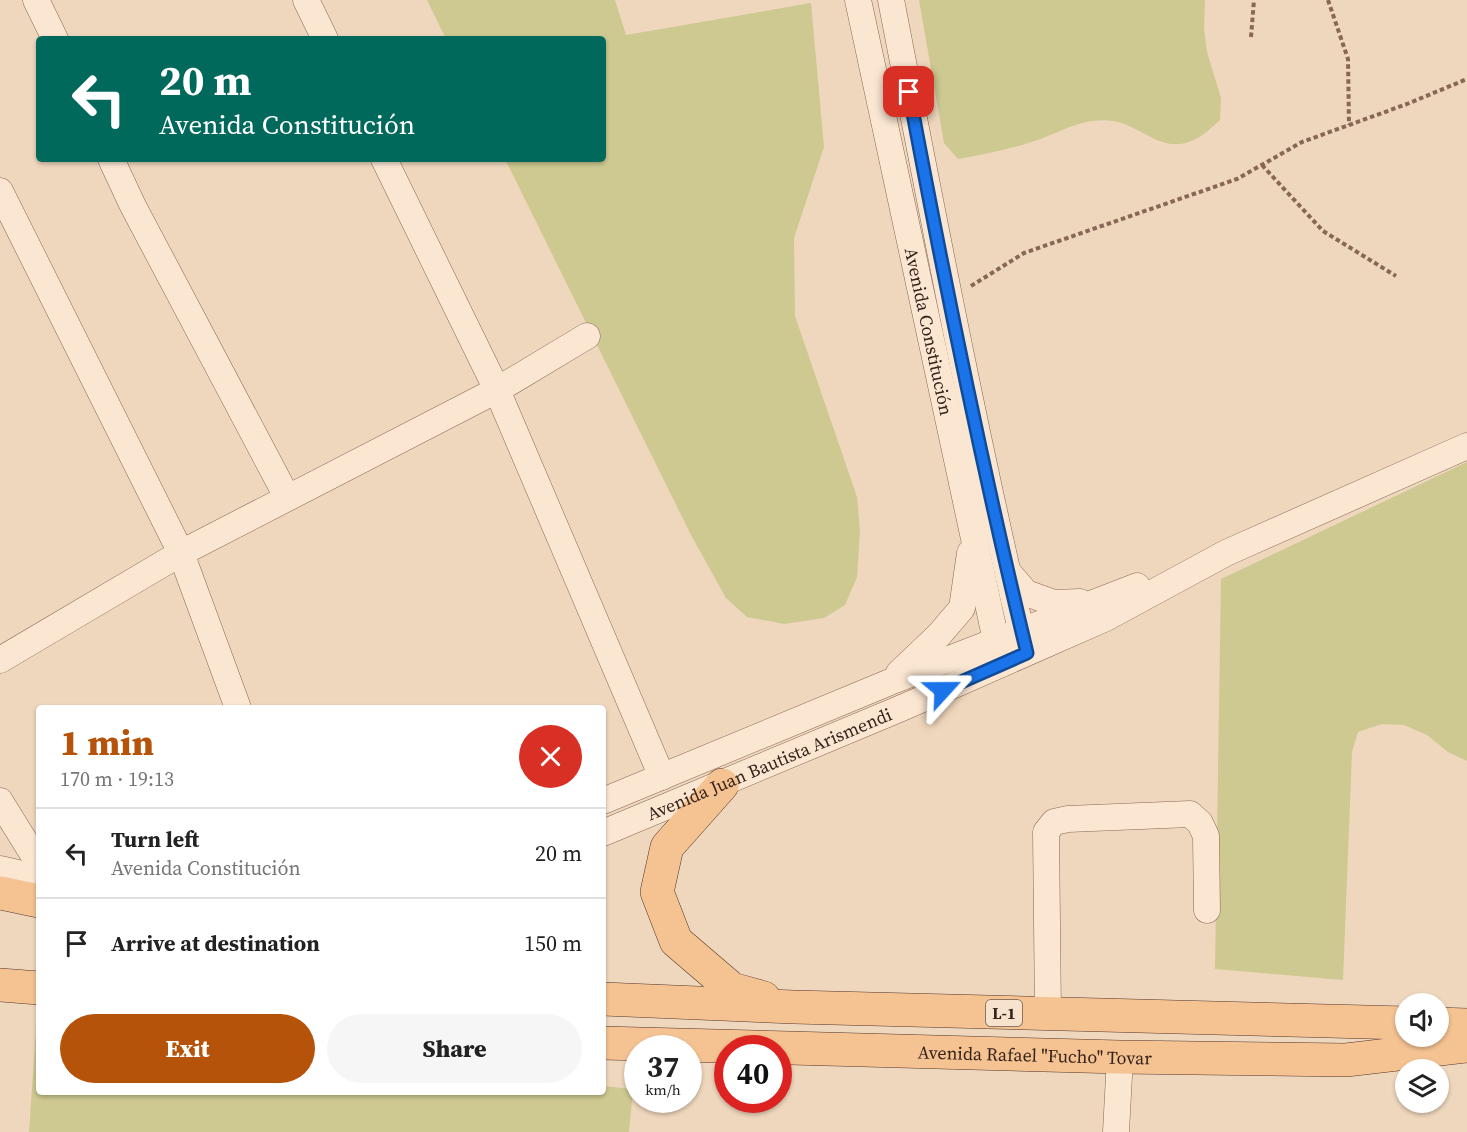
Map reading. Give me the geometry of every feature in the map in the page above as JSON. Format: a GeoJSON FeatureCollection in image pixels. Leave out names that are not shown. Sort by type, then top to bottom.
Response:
{"type":"FeatureCollection","features":[{"type":"Feature","properties":{"kind":"main road"},"geometry":{"type":"LineString","coordinates":[[722,785],[667,847],[657,892],[676,941],[732,989],[794,1006]]}},
{"type":"Feature","properties":{"kind":"main road"},"geometry":{"type":"LineString","coordinates":[[0,893],[36,900]]}},
{"type":"Feature","properties":{"kind":"main road"},"geometry":{"type":"LineString","coordinates":[[0,985],[36,988]]}},
{"type":"Feature","properties":{"kind":"main road","name":"L-1"},"geometry":{"type":"LineString","coordinates":[[606,999],[1395,1023]]}},
{"type":"Feature","properties":{"kind":"main road"},"geometry":{"type":"LineString","coordinates":[[1449,1024],[1467,1025]]}},
{"type":"Feature","properties":{"kind":"main road","name":"Avenida Rafael \"Fucho\" Tovar"},"geometry":{"type":"LineString","coordinates":[[606,1043],[1120,1057],[1346,1060],[1467,1047]]}},
{"type":"Feature","properties":{"kind":"street"},"geometry":{"type":"LineString","coordinates":[[36,0],[54,36]]}},
{"type":"Feature","properties":{"kind":"street"},"geometry":{"type":"LineString","coordinates":[[306,0],[324,36]]}},
{"type":"Feature","properties":{"kind":"street","name":"Avenida Constitución"},"geometry":{"type":"LineString","coordinates":[[858,0],[999,652]]}},
{"type":"Feature","properties":{"kind":"street","name":"Avenida Constitución"},"geometry":{"type":"LineString","coordinates":[[891,0],[949,300],[1006,568],[1024,641]]}},
{"type":"Feature","properties":{"kind":"street"},"geometry":{"type":"LineString","coordinates":[[112,162],[133,206],[287,497]]}},
{"type":"Feature","properties":{"kind":"street"},"geometry":{"type":"LineString","coordinates":[[385,162],[497,390],[662,777]]}},
{"type":"Feature","properties":{"kind":"street"},"geometry":{"type":"LineString","coordinates":[[0,191],[181,553],[237,705]]}},
{"type":"Feature","properties":{"kind":"street"},"geometry":{"type":"LineString","coordinates":[[0,660],[181,553],[497,390],[587,336]]}},
{"type":"Feature","properties":{"kind":"street","name":"Avenida Juan Bautista Arismendi"},"geometry":{"type":"LineString","coordinates":[[606,832],[722,785],[1024,641],[1098,600],[1226,553],[1467,446]]}},
{"type":"Feature","properties":{"kind":"street"},"geometry":{"type":"LineString","coordinates":[[890,682],[939,635],[962,608],[971,531]]}},
{"type":"Feature","properties":{"kind":"street","name":"Avenida Juan Bautista Arismendi"},"geometry":{"type":"LineString","coordinates":[[1024,641],[1106,618],[1226,553]]}},
{"type":"Feature","properties":{"kind":"street"},"geometry":{"type":"LineString","coordinates":[[1006,568],[1026,593],[1054,603],[1098,600]]}},
{"type":"Feature","properties":{"kind":"street","name":"Avenida Juan Bautista Arismendi"},"geometry":{"type":"LineString","coordinates":[[606,800],[890,682],[999,652]]}},
{"type":"Feature","properties":{"kind":"street"},"geometry":{"type":"LineString","coordinates":[[0,801],[36,859]]}},
{"type":"Feature","properties":{"kind":"street"},"geometry":{"type":"LineString","coordinates":[[1048,1014],[1046,832],[1054,822],[1068,819],[1190,814],[1200,823],[1206,836],[1207,910]]}},
{"type":"Feature","properties":{"kind":"street"},"geometry":{"type":"LineString","coordinates":[[0,870],[36,877]]}},
{"type":"Feature","properties":{"kind":"street"},"geometry":{"type":"LineString","coordinates":[[1116,1132],[1120,1057]]}},
{"type":"Feature","properties":{"kind":"path"},"geometry":{"type":"LineString","coordinates":[[1251,37],[1254,0]]}},
{"type":"Feature","properties":{"kind":"path"},"geometry":{"type":"LineString","coordinates":[[1328,0],[1348,59],[1349,125]]}},
{"type":"Feature","properties":{"kind":"path"},"geometry":{"type":"LineString","coordinates":[[949,300],[1024,253],[1237,179],[1302,142],[1407,104],[1467,79]]}},
{"type":"Feature","properties":{"kind":"path"},"geometry":{"type":"LineString","coordinates":[[1262,165],[1323,231],[1396,276]]}},
{"type":"Feature","properties":{"kind":"shaded area"},"geometry":{"type":"Polygon","coordinates":[[[427,0],[615,0],[626,35],[811,3],[824,147],[794,238],[795,316],[857,497],[860,531],[857,577],[845,605],[824,618],[784,624],[747,617],[726,598],[691,535],[506,162],[606,162],[606,36],[445,36],[427,0]]]}},
{"type":"Feature","properties":{"kind":"shaded area"},"geometry":{"type":"Polygon","coordinates":[[[919,0],[1205,0],[1204,28],[1207,52],[1221,98],[1220,120],[1195,140],[1177,144],[1158,140],[1117,122],[1090,121],[1036,141],[958,159],[944,143],[919,0]]]}},
{"type":"Feature","properties":{"kind":"shaded area"},"geometry":{"type":"Polygon","coordinates":[[[1467,462],[1467,761],[1448,752],[1427,735],[1404,725],[1382,724],[1358,732],[1352,752],[1343,980],[1215,969],[1221,579],[1467,462]]]}},
{"type":"Feature","properties":{"kind":"shaded area"},"geometry":{"type":"Polygon","coordinates":[[[36,1030],[36,1095],[606,1095],[606,1086],[624,1088],[624,1113],[631,1113],[629,1132],[29,1132],[36,1030]]]}},
{"type":"Feature","properties":{"kind":"route"},"geometry":{"type":"LineString","coordinates":[[909,92],[954,322],[1006,568],[1027,653],[943,690]]}}]}
